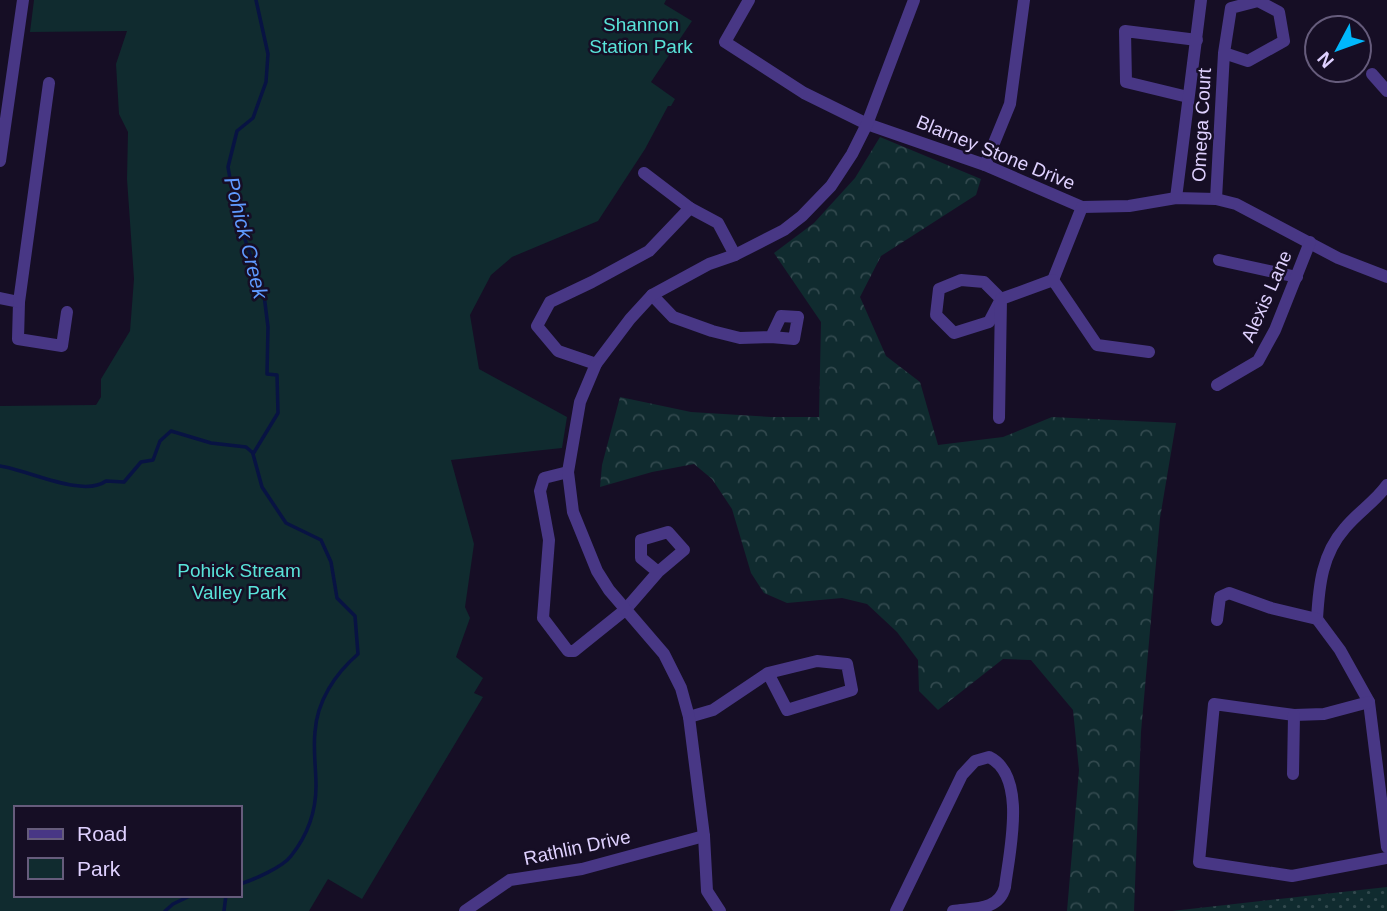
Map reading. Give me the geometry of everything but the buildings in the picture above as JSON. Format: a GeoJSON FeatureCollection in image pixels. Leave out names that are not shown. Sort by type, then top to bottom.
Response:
{"type":"FeatureCollection","features":[{"type":"Feature","properties":{"kind":"street"},"geometry":{"type":"LineString","coordinates":[[0,161],[23,0]]}},
{"type":"Feature","properties":{"kind":"street","name":"Blarney Stone Drive"},"geometry":{"type":"LineString","coordinates":[[749,0],[725,42],[804,93],[867,124],[985,165],[1082,207],[1129,206],[1176,198],[1216,199],[1236,204],[1338,258],[1387,277]]}},
{"type":"Feature","properties":{"kind":"street"},"geometry":{"type":"LineString","coordinates":[[720,911],[707,891],[704,836],[689,717],[681,688],[664,654],[625,610],[597,571],[573,512],[568,472],[580,402],[596,364],[652,295],[709,264],[735,255],[784,230],[821,197],[841,173],[867,124],[914,0]]}},
{"type":"Feature","properties":{"kind":"street"},"geometry":{"type":"LineString","coordinates":[[985,165],[1010,104],[1024,0]]}},
{"type":"Feature","properties":{"kind":"street"},"geometry":{"type":"LineString","coordinates":[[1176,198],[1201,0]]}},
{"type":"Feature","properties":{"kind":"street","name":"Omega Court"},"geometry":{"type":"LineString","coordinates":[[1216,199],[1224,53],[1231,8],[1258,1],[1279,12],[1284,41],[1248,61],[1224,53]]}},
{"type":"Feature","properties":{"kind":"street"},"geometry":{"type":"LineString","coordinates":[[1188,97],[1126,82],[1125,31],[1196,40]]}},
{"type":"Feature","properties":{"kind":"street"},"geometry":{"type":"LineString","coordinates":[[1373,75],[1387,91]]}},
{"type":"Feature","properties":{"kind":"street"},"geometry":{"type":"LineString","coordinates":[[49,83],[19,302],[18,339],[62,346],[67,312]]}},
{"type":"Feature","properties":{"kind":"street"},"geometry":{"type":"LineString","coordinates":[[644,173],[690,208],[718,223],[735,255]]}},
{"type":"Feature","properties":{"kind":"street"},"geometry":{"type":"LineString","coordinates":[[999,418],[1001,299],[984,282],[961,280],[939,289],[936,315],[954,332],[989,322],[1001,299],[1054,280],[1082,207]]}},
{"type":"Feature","properties":{"kind":"street"},"geometry":{"type":"LineString","coordinates":[[596,364],[558,351],[537,326],[550,302],[649,251],[690,208]]}},
{"type":"Feature","properties":{"kind":"street","name":"Alexis Lane"},"geometry":{"type":"LineString","coordinates":[[1217,385],[1258,360],[1275,330],[1310,242]]}},
{"type":"Feature","properties":{"kind":"street"},"geometry":{"type":"LineString","coordinates":[[1219,260],[1297,277]]}},
{"type":"Feature","properties":{"kind":"street"},"geometry":{"type":"LineString","coordinates":[[1054,280],[1097,345],[1149,352]]}},
{"type":"Feature","properties":{"kind":"street"},"geometry":{"type":"LineString","coordinates":[[652,295],[673,317],[712,331],[740,338],[771,337]]}},
{"type":"Feature","properties":{"kind":"street"},"geometry":{"type":"LineString","coordinates":[[0,298],[19,302]]}},
{"type":"Feature","properties":{"kind":"street"},"geometry":{"type":"LineString","coordinates":[[568,472],[546,476],[541,482],[540,491],[549,540],[543,618],[570,652],[625,610],[658,572]]}},
{"type":"Feature","properties":{"kind":"street"},"geometry":{"type":"LineString","coordinates":[[1317,619],[1321,579],[1330,550],[1345,527],[1378,497],[1387,485]]}},
{"type":"Feature","properties":{"kind":"street"},"geometry":{"type":"LineString","coordinates":[[1217,620],[1220,597],[1229,593],[1271,608],[1317,619],[1340,650],[1369,702],[1387,847]]}},
{"type":"Feature","properties":{"kind":"street"},"geometry":{"type":"LineString","coordinates":[[689,717],[713,710],[768,673],[817,662],[847,664],[852,690],[787,710],[768,673]]}},
{"type":"Feature","properties":{"kind":"street"},"geometry":{"type":"LineString","coordinates":[[1369,702],[1324,714],[1294,715],[1214,704],[1199,862],[1292,876],[1387,859]]}},
{"type":"Feature","properties":{"kind":"street"},"geometry":{"type":"LineString","coordinates":[[1293,774],[1294,715]]}},
{"type":"Feature","properties":{"kind":"street"},"geometry":{"type":"LineString","coordinates":[[896,911],[958,783],[968,768],[983,757],[989,757],[1001,766],[1014,799],[1003,894],[992,905],[953,911]]}},
{"type":"Feature","properties":{"kind":"street","name":"Rathlin Drive"},"geometry":{"type":"LineString","coordinates":[[465,911],[510,880],[582,869],[704,836]]}},
{"type":"Feature","properties":{"kind":"green space","name":"Pohick Stream Valley Park"},"geometry":{"type":"Polygon","coordinates":[[[34,0],[666,0],[664,4],[692,21],[651,82],[675,99],[671,106],[668,106],[645,149],[598,221],[512,257],[491,275],[470,315],[479,369],[567,417],[562,448],[451,460],[474,544],[465,607],[470,618],[456,657],[483,678],[474,693],[483,697],[362,899],[328,879],[309,911],[0,911],[0,406],[96,405],[101,397],[101,379],[130,331],[134,279],[127,179],[128,132],[119,114],[116,64],[127,31],[30,32],[34,0]]]}},
{"type":"Feature","properties":{"kind":"green space"},"geometry":{"type":"Polygon","coordinates":[[[880,137],[981,179],[976,195],[881,256],[860,297],[886,356],[920,382],[938,445],[1003,437],[1052,417],[1176,423],[1160,518],[1141,732],[1134,911],[1067,911],[1079,770],[1073,710],[1031,660],[1003,659],[938,710],[919,691],[918,660],[897,632],[867,604],[842,598],[787,603],[764,593],[751,573],[732,509],[712,479],[694,464],[652,472],[600,487],[602,465],[620,397],[691,412],[819,417],[821,322],[774,253],[814,223],[855,178],[880,137]]]}},
{"type":"Feature","properties":{"kind":"green space"},"geometry":{"type":"Polygon","coordinates":[[[1387,887],[1387,911],[1172,911],[1387,887]]]}},
{"type":"Feature","properties":{"kind":"waterway","name":"Pohick Creek"},"geometry":{"type":"LineString","coordinates":[[242,883],[281,864],[291,856],[302,840],[314,805],[314,739],[319,710],[335,679],[358,654],[355,616],[337,598],[331,562],[321,540],[286,523],[262,487],[253,454],[278,413],[277,375],[267,374],[268,327],[264,295],[236,213],[228,167],[237,131],[253,118],[266,82],[268,54],[256,0]]}},
{"type":"Feature","properties":{"kind":"waterway"},"geometry":{"type":"LineString","coordinates":[[0,466],[70,485],[124,482],[141,462],[153,460],[160,441],[171,431],[211,443],[246,447],[253,453]]}},
{"type":"Feature","properties":{"kind":"waterway","name":"Pohick Creek"},"geometry":{"type":"LineString","coordinates":[[165,911],[188,897]]}},
{"type":"Feature","properties":{"kind":"waterway"},"geometry":{"type":"LineString","coordinates":[[224,911],[226,897]]}},
{"type":"Feature","properties":{"kind":"park label","name":"Shannon Station Park"},"geometry":{"type":"Point","coordinates":[641,35]}}]}
